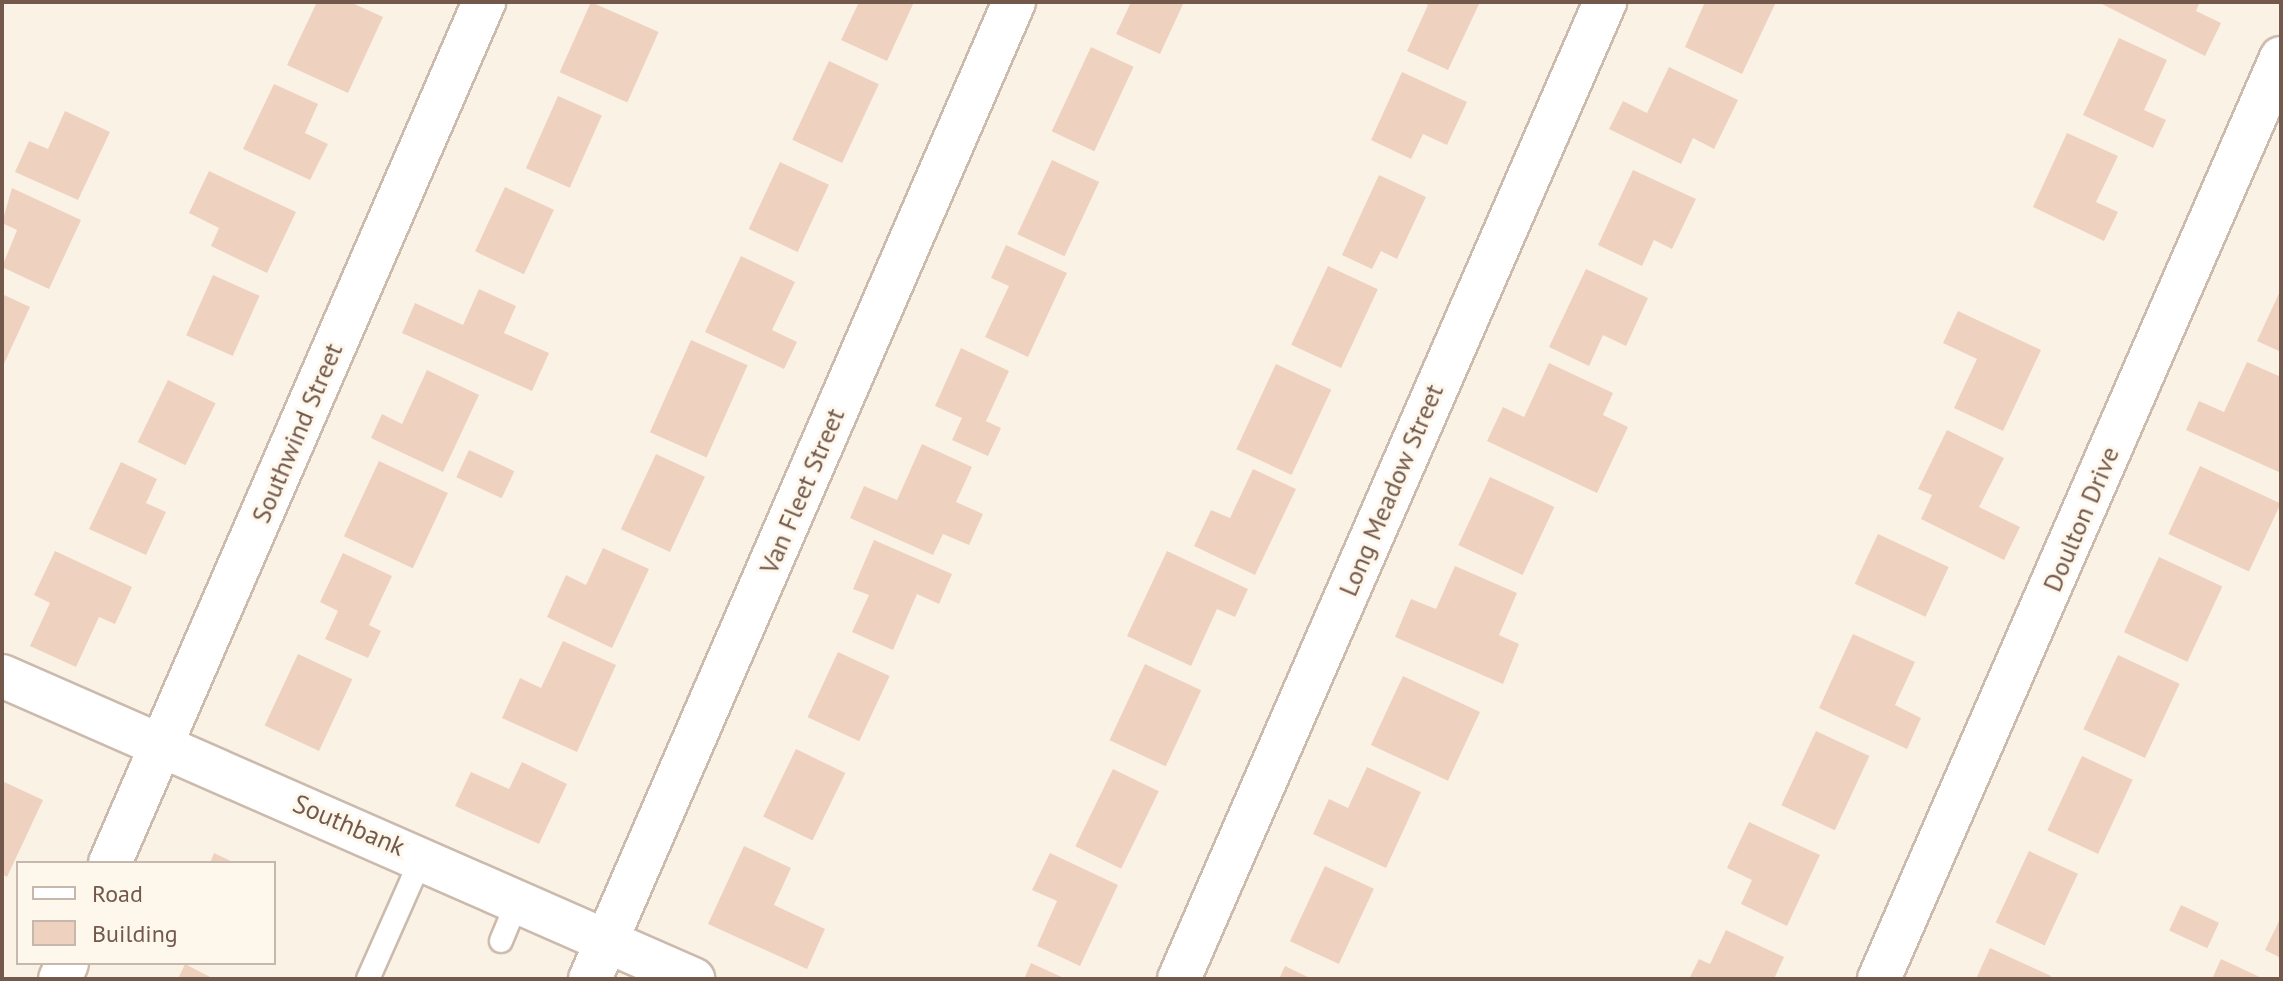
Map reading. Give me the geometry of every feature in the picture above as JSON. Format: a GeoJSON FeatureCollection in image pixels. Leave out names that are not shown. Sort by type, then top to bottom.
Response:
{"type":"FeatureCollection","features":[{"type":"Feature","properties":{"kind":"street","name":"Southwind Street"},"geometry":{"type":"LineString","coordinates":[[111,861],[484,2]]}},
{"type":"Feature","properties":{"kind":"street","name":"Van Fleet Street"},"geometry":{"type":"LineString","coordinates":[[598,960],[1014,2]]}},
{"type":"Feature","properties":{"kind":"street","name":"Long Meadow Street"},"geometry":{"type":"LineString","coordinates":[[1179,979],[1605,2]]}},
{"type":"Feature","properties":{"kind":"street","name":"Doulton Drive"},"geometry":{"type":"LineString","coordinates":[[1879,979],[2281,58]]}},
{"type":"Feature","properties":{"kind":"street","name":"Southbank"},"geometry":{"type":"LineString","coordinates":[[2,676],[518,900],[598,960],[691,979]]}},
{"type":"Feature","properties":{"kind":"lane"},"geometry":{"type":"LineString","coordinates":[[368,979],[422,857]]}},
{"type":"Feature","properties":{"kind":"lane"},"geometry":{"type":"LineString","coordinates":[[501,941],[518,900]]}},
{"type":"Feature","properties":{"kind":"building"},"geometry":{"type":"Polygon","coordinates":[[[317,2],[350,2],[383,17],[348,93],[287,65],[317,2]]]}},
{"type":"Feature","properties":{"kind":"building"},"geometry":{"type":"Polygon","coordinates":[[[591,2],[659,32],[627,102],[560,72],[591,2]]]}},
{"type":"Feature","properties":{"kind":"building"},"geometry":{"type":"Polygon","coordinates":[[[859,2],[914,2],[887,61],[841,40],[859,2]]]}},
{"type":"Feature","properties":{"kind":"building"},"geometry":{"type":"Polygon","coordinates":[[[1131,2],[1184,2],[1160,54],[1116,34],[1131,2]]]}},
{"type":"Feature","properties":{"kind":"building"},"geometry":{"type":"Polygon","coordinates":[[[1420,2],[1480,2],[1448,70],[1407,51],[1428,5],[1420,2]]]}},
{"type":"Feature","properties":{"kind":"building"},"geometry":{"type":"Polygon","coordinates":[[[1705,2],[1776,2],[1742,74],[1685,47],[1705,2]]]}},
{"type":"Feature","properties":{"kind":"building"},"geometry":{"type":"Polygon","coordinates":[[[2098,2],[2200,2],[2196,11],[2221,23],[2205,56],[2098,2]]]}},
{"type":"Feature","properties":{"kind":"building"},"geometry":{"type":"Polygon","coordinates":[[[2119,38],[2167,60],[2144,110],[2166,120],[2153,148],[2083,115],[2119,38]]]}},
{"type":"Feature","properties":{"kind":"building"},"geometry":{"type":"Polygon","coordinates":[[[1091,47],[1134,67],[1094,151],[1052,131],[1091,47]]]}},
{"type":"Feature","properties":{"kind":"building"},"geometry":{"type":"Polygon","coordinates":[[[829,61],[879,84],[842,163],[792,140],[829,61]]]}},
{"type":"Feature","properties":{"kind":"building"},"geometry":{"type":"Polygon","coordinates":[[[1669,67],[1738,100],[1714,149],[1693,138],[1681,164],[1609,129],[1623,101],[1647,113],[1669,67]]]}},
{"type":"Feature","properties":{"kind":"building"},"geometry":{"type":"Polygon","coordinates":[[[1402,72],[1467,102],[1447,145],[1423,134],[1411,159],[1371,140],[1402,72]]]}},
{"type":"Feature","properties":{"kind":"building"},"geometry":{"type":"Polygon","coordinates":[[[274,84],[318,104],[305,133],[328,144],[310,180],[243,149],[274,84]]]}},
{"type":"Feature","properties":{"kind":"building"},"geometry":{"type":"Polygon","coordinates":[[[558,96],[602,116],[570,188],[526,168],[558,96]]]}},
{"type":"Feature","properties":{"kind":"building"},"geometry":{"type":"Polygon","coordinates":[[[65,111],[110,132],[78,200],[15,172],[29,141],[48,149],[65,111]]]}},
{"type":"Feature","properties":{"kind":"building"},"geometry":{"type":"Polygon","coordinates":[[[2067,133],[2118,156],[2096,202],[2118,212],[2104,241],[2033,207],[2067,133]]]}},
{"type":"Feature","properties":{"kind":"building"},"geometry":{"type":"Polygon","coordinates":[[[1052,160],[1099,182],[1064,256],[1017,234],[1052,160]]]}},
{"type":"Feature","properties":{"kind":"building"},"geometry":{"type":"Polygon","coordinates":[[[780,162],[829,185],[798,252],[749,229],[780,162]]]}},
{"type":"Feature","properties":{"kind":"building"},"geometry":{"type":"Polygon","coordinates":[[[1633,170],[1696,199],[1672,249],[1654,240],[1642,266],[1598,245],[1633,170]]]}},
{"type":"Feature","properties":{"kind":"building"},"geometry":{"type":"Polygon","coordinates":[[[209,171],[296,212],[267,273],[211,246],[219,228],[189,213],[209,171]]]}},
{"type":"Feature","properties":{"kind":"building"},"geometry":{"type":"Polygon","coordinates":[[[1379,175],[1426,197],[1397,259],[1381,251],[1372,269],[1342,255],[1379,175]]]}},
{"type":"Feature","properties":{"kind":"building"},"geometry":{"type":"Polygon","coordinates":[[[505,187],[554,210],[524,274],[475,251],[505,187]]]}},
{"type":"Feature","properties":{"kind":"building"},"geometry":{"type":"Polygon","coordinates":[[[12,188],[81,220],[49,289],[2,267],[17,230],[2,223],[12,188]]]}},
{"type":"Feature","properties":{"kind":"building"},"geometry":{"type":"Polygon","coordinates":[[[1006,245],[1067,273],[1028,357],[985,337],[1009,286],[991,278],[1006,245]]]}},
{"type":"Feature","properties":{"kind":"building"},"geometry":{"type":"Polygon","coordinates":[[[741,256],[795,282],[772,330],[797,342],[784,369],[705,332],[741,256]]]}},
{"type":"Feature","properties":{"kind":"building"},"geometry":{"type":"Polygon","coordinates":[[[1328,266],[1378,289],[1341,368],[1291,345],[1328,266]]]}},
{"type":"Feature","properties":{"kind":"building"},"geometry":{"type":"Polygon","coordinates":[[[1586,269],[1648,298],[1626,346],[1603,335],[1589,366],[1549,347],[1586,269]]]}},
{"type":"Feature","properties":{"kind":"building"},"geometry":{"type":"Polygon","coordinates":[[[213,275],[260,296],[233,356],[186,335],[213,275]]]}},
{"type":"Feature","properties":{"kind":"building"},"geometry":{"type":"Polygon","coordinates":[[[479,289],[516,306],[504,333],[549,353],[532,391],[402,333],[415,303],[463,325],[479,289]]]}},
{"type":"Feature","properties":{"kind":"building"},"geometry":{"type":"Polygon","coordinates":[[[2281,289],[2281,352],[2257,341],[2281,289]]]}},
{"type":"Feature","properties":{"kind":"building"},"geometry":{"type":"Polygon","coordinates":[[[2,294],[30,307],[2,368],[2,294]]]}},
{"type":"Feature","properties":{"kind":"building"},"geometry":{"type":"Polygon","coordinates":[[[1958,311],[2041,350],[2003,431],[1954,408],[1977,359],[1943,343],[1958,311]]]}},
{"type":"Feature","properties":{"kind":"building"},"geometry":{"type":"Polygon","coordinates":[[[691,340],[748,365],[707,457],[650,432],[691,340]]]}},
{"type":"Feature","properties":{"kind":"building"},"geometry":{"type":"Polygon","coordinates":[[[961,348],[1009,371],[986,421],[1001,428],[988,456],[952,440],[962,418],[935,406],[961,348]]]}},
{"type":"Feature","properties":{"kind":"building"},"geometry":{"type":"Polygon","coordinates":[[[2247,362],[2281,377],[2281,473],[2186,430],[2199,401],[2224,412],[2247,362]]]}},
{"type":"Feature","properties":{"kind":"building"},"geometry":{"type":"Polygon","coordinates":[[[1549,363],[1613,393],[1603,415],[1628,427],[1597,493],[1487,441],[1503,407],[1524,417],[1549,363]]]}},
{"type":"Feature","properties":{"kind":"building"},"geometry":{"type":"Polygon","coordinates":[[[1276,364],[1331,390],[1292,475],[1236,449],[1276,364]]]}},
{"type":"Feature","properties":{"kind":"building"},"geometry":{"type":"Polygon","coordinates":[[[427,370],[479,395],[443,472],[371,438],[382,414],[402,424],[427,370]]]}},
{"type":"Feature","properties":{"kind":"building"},"geometry":{"type":"Polygon","coordinates":[[[168,380],[216,403],[185,465],[138,442],[168,380]]]}},
{"type":"Feature","properties":{"kind":"building"},"geometry":{"type":"Polygon","coordinates":[[[1947,430],[2004,458],[1979,507],[2020,527],[2004,560],[1921,519],[1932,495],[1918,489],[1947,430]]]}},
{"type":"Feature","properties":{"kind":"building"},"geometry":{"type":"Polygon","coordinates":[[[922,444],[972,467],[956,502],[983,514],[969,545],[943,534],[933,555],[850,518],[864,486],[897,500],[922,444]]]}},
{"type":"Feature","properties":{"kind":"building"},"geometry":{"type":"Polygon","coordinates":[[[469,450],[514,471],[502,498],[456,477],[469,450]]]}},
{"type":"Feature","properties":{"kind":"building"},"geometry":{"type":"Polygon","coordinates":[[[656,454],[705,477],[670,552],[621,529],[656,454]]]}},
{"type":"Feature","properties":{"kind":"building"},"geometry":{"type":"Polygon","coordinates":[[[379,461],[448,493],[413,568],[344,536],[379,461]]]}},
{"type":"Feature","properties":{"kind":"building"},"geometry":{"type":"Polygon","coordinates":[[[121,462],[157,479],[146,503],[166,512],[146,555],[89,529],[121,462]]]}},
{"type":"Feature","properties":{"kind":"building"},"geometry":{"type":"Polygon","coordinates":[[[2200,466],[2281,504],[2249,572],[2168,534],[2200,466]]]}},
{"type":"Feature","properties":{"kind":"building"},"geometry":{"type":"Polygon","coordinates":[[[1253,469],[1296,489],[1255,575],[1194,546],[1211,510],[1230,518],[1253,469]]]}},
{"type":"Feature","properties":{"kind":"building"},"geometry":{"type":"Polygon","coordinates":[[[1490,477],[1554,507],[1523,575],[1458,545],[1490,477]]]}},
{"type":"Feature","properties":{"kind":"building"},"geometry":{"type":"Polygon","coordinates":[[[1878,534],[1949,567],[1925,617],[1855,584],[1878,534]]]}},
{"type":"Feature","properties":{"kind":"building"},"geometry":{"type":"Polygon","coordinates":[[[874,540],[952,574],[939,604],[917,594],[893,650],[852,632],[869,595],[853,589],[874,540]]]}},
{"type":"Feature","properties":{"kind":"building"},"geometry":{"type":"Polygon","coordinates":[[[603,548],[649,569],[612,648],[547,617],[566,575],[586,585],[603,548]]]}},
{"type":"Feature","properties":{"kind":"building"},"geometry":{"type":"Polygon","coordinates":[[[55,551],[132,587],[115,624],[99,617],[76,667],[30,646],[50,603],[34,595],[55,551]]]}},
{"type":"Feature","properties":{"kind":"building"},"geometry":{"type":"Polygon","coordinates":[[[1167,551],[1248,589],[1235,617],[1217,609],[1191,666],[1127,636],[1167,551]]]}},
{"type":"Feature","properties":{"kind":"building"},"geometry":{"type":"Polygon","coordinates":[[[343,553],[392,576],[369,625],[381,631],[368,658],[325,639],[338,611],[320,602],[343,553]]]}},
{"type":"Feature","properties":{"kind":"building"},"geometry":{"type":"Polygon","coordinates":[[[2159,557],[2222,587],[2187,662],[2124,632],[2159,557]]]}},
{"type":"Feature","properties":{"kind":"building"},"geometry":{"type":"Polygon","coordinates":[[[1455,566],[1517,593],[1499,635],[1519,644],[1503,684],[1395,637],[1411,599],[1436,609],[1455,566]]]}},
{"type":"Feature","properties":{"kind":"building"},"geometry":{"type":"Polygon","coordinates":[[[1853,634],[1915,662],[1895,705],[1921,718],[1907,749],[1819,708],[1853,634]]]}},
{"type":"Feature","properties":{"kind":"building"},"geometry":{"type":"Polygon","coordinates":[[[563,641],[616,665],[577,752],[502,718],[520,678],[541,688],[563,641]]]}},
{"type":"Feature","properties":{"kind":"building"},"geometry":{"type":"Polygon","coordinates":[[[838,652],[890,676],[859,741],[808,717],[838,652]]]}},
{"type":"Feature","properties":{"kind":"building"},"geometry":{"type":"Polygon","coordinates":[[[298,654],[352,679],[319,751],[265,726],[298,654]]]}},
{"type":"Feature","properties":{"kind":"building"},"geometry":{"type":"Polygon","coordinates":[[[2118,655],[2180,684],[2145,758],[2083,729],[2118,655]]]}},
{"type":"Feature","properties":{"kind":"building"},"geometry":{"type":"Polygon","coordinates":[[[1145,664],[1201,690],[1166,766],[1110,740],[1145,664]]]}},
{"type":"Feature","properties":{"kind":"building"},"geometry":{"type":"Polygon","coordinates":[[[1403,676],[1480,712],[1448,781],[1371,745],[1403,676]]]}},
{"type":"Feature","properties":{"kind":"building"},"geometry":{"type":"Polygon","coordinates":[[[1816,731],[1869,756],[1835,830],[1781,805],[1816,731]]]}},
{"type":"Feature","properties":{"kind":"building"},"geometry":{"type":"Polygon","coordinates":[[[796,749],[845,773],[813,841],[763,816],[796,749]]]}},
{"type":"Feature","properties":{"kind":"building"},"geometry":{"type":"Polygon","coordinates":[[[2082,756],[2133,780],[2098,854],[2047,830],[2082,756]]]}},
{"type":"Feature","properties":{"kind":"building"},"geometry":{"type":"Polygon","coordinates":[[[522,762],[567,784],[539,844],[455,806],[471,772],[509,789],[522,762]]]}},
{"type":"Feature","properties":{"kind":"building"},"geometry":{"type":"Polygon","coordinates":[[[1367,767],[1421,792],[1386,868],[1313,834],[1329,799],[1348,808],[1367,767]]]}},
{"type":"Feature","properties":{"kind":"building"},"geometry":{"type":"Polygon","coordinates":[[[1113,769],[1159,791],[1121,869],[1075,846],[1113,769]]]}},
{"type":"Feature","properties":{"kind":"building"},"geometry":{"type":"Polygon","coordinates":[[[2,781],[43,800],[7,877],[2,874],[2,781]]]}},
{"type":"Feature","properties":{"kind":"building"},"geometry":{"type":"Polygon","coordinates":[[[1749,822],[1820,855],[1787,926],[1741,904],[1752,880],[1727,868],[1749,822]]]}},
{"type":"Feature","properties":{"kind":"building"},"geometry":{"type":"Polygon","coordinates":[[[744,846],[791,868],[774,905],[825,929],[807,969],[708,924],[744,846]]]}},
{"type":"Feature","properties":{"kind":"building"},"geometry":{"type":"Polygon","coordinates":[[[2029,851],[2078,874],[2045,945],[1996,923],[2029,851]]]}},
{"type":"Feature","properties":{"kind":"building"},"geometry":{"type":"Polygon","coordinates":[[[214,853],[231,861],[211,861],[214,853]]]}},
{"type":"Feature","properties":{"kind":"building"},"geometry":{"type":"Polygon","coordinates":[[[1050,853],[1118,885],[1080,966],[1037,946],[1057,901],[1032,890],[1050,853]]]}},
{"type":"Feature","properties":{"kind":"building"},"geometry":{"type":"Polygon","coordinates":[[[1325,866],[1374,889],[1339,964],[1290,941],[1325,866]]]}},
{"type":"Feature","properties":{"kind":"building"},"geometry":{"type":"Polygon","coordinates":[[[2181,905],[2219,923],[2207,948],[2169,930],[2181,905]]]}},
{"type":"Feature","properties":{"kind":"building"},"geometry":{"type":"Polygon","coordinates":[[[2281,917],[2281,958],[2265,950],[2281,917]]]}},
{"type":"Feature","properties":{"kind":"building"},"geometry":{"type":"Polygon","coordinates":[[[1726,930],[1784,957],[1774,979],[1689,979],[1699,959],[1710,964],[1726,930]]]}},
{"type":"Feature","properties":{"kind":"building"},"geometry":{"type":"Polygon","coordinates":[[[1990,948],[2051,976],[2049,979],[1976,979],[1990,948]]]}},
{"type":"Feature","properties":{"kind":"building"},"geometry":{"type":"Polygon","coordinates":[[[2221,959],[2264,979],[2212,979],[2221,959]]]}},
{"type":"Feature","properties":{"kind":"building"},"geometry":{"type":"Polygon","coordinates":[[[1031,963],[1066,979],[1024,979],[1031,963]]]}},
{"type":"Feature","properties":{"kind":"building"},"geometry":{"type":"Polygon","coordinates":[[[187,965],[214,979],[178,979],[187,965]]]}},
{"type":"Feature","properties":{"kind":"building"},"geometry":{"type":"Polygon","coordinates":[[[1285,966],[1312,979],[1279,979],[1285,966]]]}}]}
